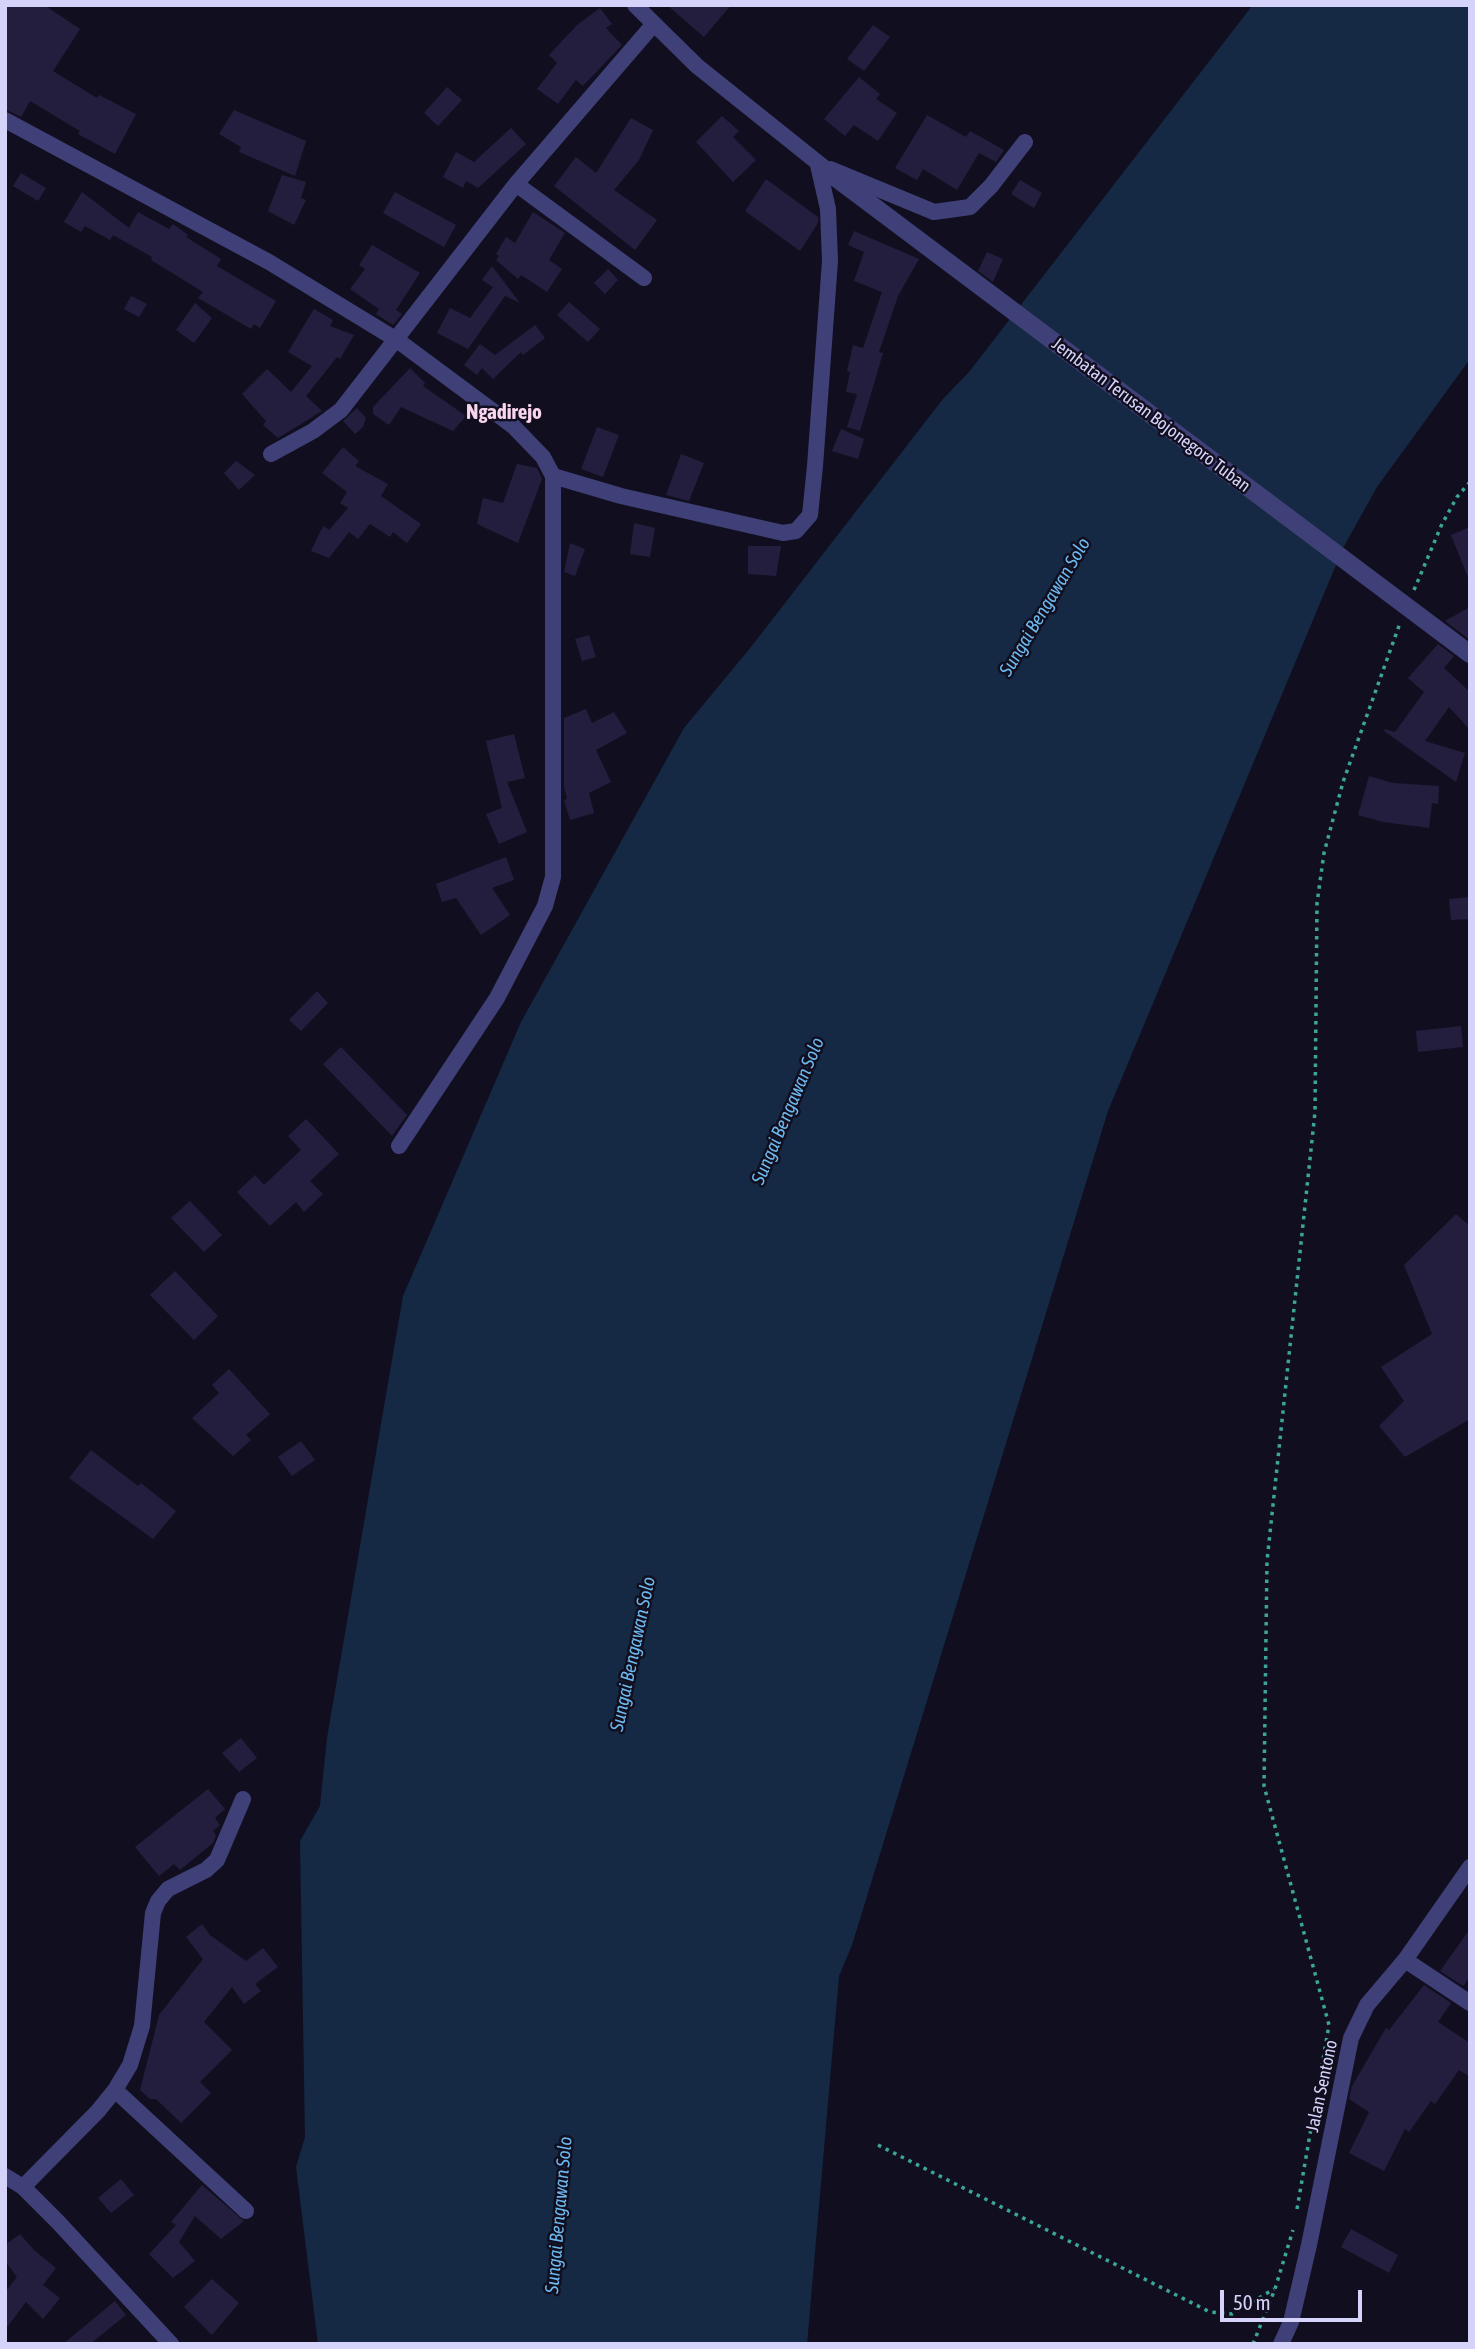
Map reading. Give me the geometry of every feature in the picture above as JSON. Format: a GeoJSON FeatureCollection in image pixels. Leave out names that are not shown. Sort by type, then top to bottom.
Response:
{"type":"FeatureCollection","features":[{"type":"Feature","properties":{"kind":"street"},"geometry":{"type":"LineString","coordinates":[[635,5],[653,25],[825,170],[934,212],[970,206],[991,186],[1024,142]]}},
{"type":"Feature","properties":{"kind":"street"},"geometry":{"type":"LineString","coordinates":[[271,454],[313,431],[341,410],[516,184],[653,25]]}},
{"type":"Feature","properties":{"kind":"street"},"geometry":{"type":"LineString","coordinates":[[5,120],[269,262],[397,340],[513,426],[543,457],[553,476],[553,877],[545,906],[497,998],[399,1146]]}},
{"type":"Feature","properties":{"kind":"street"},"geometry":{"type":"LineString","coordinates":[[553,476],[621,496],[783,533],[796,531],[805,524],[810,515],[815,466],[830,261],[825,170]]}},
{"type":"Feature","properties":{"kind":"street","name":"Jembatan Terusan Bojonegoro Tuban"},"geometry":{"type":"LineString","coordinates":[[825,170],[1470,654]]}},
{"type":"Feature","properties":{"kind":"street"},"geometry":{"type":"LineString","coordinates":[[516,184],[644,278]]}},
{"type":"Feature","properties":{"kind":"street"},"geometry":{"type":"LineString","coordinates":[[23,2187],[73,2138],[116,2090],[134,2056],[142,2026],[153,1913],[158,1901],[168,1889],[206,1870],[217,1860],[243,1800]]}},
{"type":"Feature","properties":{"kind":"street","name":"Jalan Sentono"},"geometry":{"type":"LineString","coordinates":[[1281,2344],[1291,2322],[1309,2245],[1351,2038],[1367,2005],[1405,1960],[1470,1867]]}},
{"type":"Feature","properties":{"kind":"street"},"geometry":{"type":"LineString","coordinates":[[1405,1960],[1470,2003]]}},
{"type":"Feature","properties":{"kind":"street"},"geometry":{"type":"LineString","coordinates":[[116,2090],[246,2211]]}},
{"type":"Feature","properties":{"kind":"street"},"geometry":{"type":"LineString","coordinates":[[5,2176],[23,2187],[171,2344]]}},
{"type":"Feature","properties":{"kind":"path"},"geometry":{"type":"LineString","coordinates":[[1412,594],[1442,524],[1457,497],[1470,482]]}},
{"type":"Feature","properties":{"kind":"path"},"geometry":{"type":"LineString","coordinates":[[1296,2216],[1329,2025],[1264,1786],[1267,1561],[1315,1112],[1317,903],[1324,853],[1343,782],[1386,654],[1402,618]]}},
{"type":"Feature","properties":{"kind":"path"},"geometry":{"type":"LineString","coordinates":[[878,2145],[1210,2312],[1232,2314],[1275,2289]]}},
{"type":"Feature","properties":{"kind":"path"},"geometry":{"type":"LineString","coordinates":[[1253,2344],[1275,2289],[1293,2230]]}},
{"type":"Feature","properties":{"kind":"water","name":"Sungai Bengawan Solo"},"geometry":{"type":"Polygon","coordinates":[[[1470,5],[1470,359],[1377,487],[1343,548],[1108,1111],[852,1945],[839,1976],[807,2344],[318,2344],[296,2167],[305,2137],[300,1841],[320,1806],[327,1738],[403,1296],[521,1022],[684,728],[751,647],[943,399],[969,372],[1252,6],[1470,5]]]}},
{"type":"Feature","properties":{"kind":"building"},"geometry":{"type":"Polygon","coordinates":[[[5,5],[44,5],[80,29],[53,71],[97,98],[99,95],[136,114],[115,154],[78,134],[80,131],[30,101],[21,117],[5,109],[5,5]]]}},
{"type":"Feature","properties":{"kind":"building"},"geometry":{"type":"Polygon","coordinates":[[[667,5],[731,5],[704,37],[667,5]]]}},
{"type":"Feature","properties":{"kind":"building"},"geometry":{"type":"Polygon","coordinates":[[[600,8],[612,24],[606,28],[622,45],[583,86],[576,80],[558,104],[537,89],[557,63],[549,55],[577,25],[600,8]]]}},
{"type":"Feature","properties":{"kind":"building"},"geometry":{"type":"Polygon","coordinates":[[[873,25],[890,37],[864,71],[847,59],[873,25]]]}},
{"type":"Feature","properties":{"kind":"building"},"geometry":{"type":"Polygon","coordinates":[[[859,77],[880,94],[876,99],[897,113],[878,141],[854,125],[845,136],[824,119],[859,77]]]}},
{"type":"Feature","properties":{"kind":"building"},"geometry":{"type":"Polygon","coordinates":[[[447,87],[462,100],[438,126],[424,113],[447,87]]]}},
{"type":"Feature","properties":{"kind":"building"},"geometry":{"type":"Polygon","coordinates":[[[234,110],[306,141],[295,176],[239,152],[241,147],[219,134],[234,110]]]}},
{"type":"Feature","properties":{"kind":"building"},"geometry":{"type":"Polygon","coordinates":[[[927,115],[966,137],[970,131],[1004,150],[996,162],[979,153],[957,190],[923,169],[917,180],[895,168],[927,115]]]}},
{"type":"Feature","properties":{"kind":"building"},"geometry":{"type":"Polygon","coordinates":[[[722,116],[739,131],[733,137],[756,160],[733,182],[696,142],[722,116]]]}},
{"type":"Feature","properties":{"kind":"building"},"geometry":{"type":"Polygon","coordinates":[[[631,118],[653,130],[639,160],[614,190],[657,220],[635,250],[554,186],[576,157],[596,173],[631,118]]]}},
{"type":"Feature","properties":{"kind":"building"},"geometry":{"type":"Polygon","coordinates":[[[511,128],[526,144],[478,188],[466,181],[463,188],[443,177],[456,152],[474,162],[511,128]]]}},
{"type":"Feature","properties":{"kind":"building"},"geometry":{"type":"Polygon","coordinates":[[[21,173],[46,188],[38,201],[13,186],[21,173]]]}},
{"type":"Feature","properties":{"kind":"building"},"geometry":{"type":"Polygon","coordinates":[[[282,175],[306,182],[301,198],[306,200],[294,225],[268,211],[282,175]]]}},
{"type":"Feature","properties":{"kind":"building"},"geometry":{"type":"Polygon","coordinates":[[[766,179],[818,217],[818,223],[800,251],[745,211],[766,179]]]}},
{"type":"Feature","properties":{"kind":"building"},"geometry":{"type":"Polygon","coordinates":[[[1020,180],[1042,193],[1034,208],[1011,194],[1020,180]]]}},
{"type":"Feature","properties":{"kind":"building"},"geometry":{"type":"Polygon","coordinates":[[[82,192],[129,228],[138,212],[169,229],[173,224],[188,235],[186,237],[221,259],[217,266],[276,301],[260,328],[254,324],[251,329],[198,298],[203,292],[151,260],[152,257],[113,235],[110,240],[85,226],[81,232],[64,222],[82,192]]]}},
{"type":"Feature","properties":{"kind":"building"},"geometry":{"type":"Polygon","coordinates":[[[395,192],[456,225],[444,247],[383,213],[395,192]]]}},
{"type":"Feature","properties":{"kind":"building"},"geometry":{"type":"Polygon","coordinates":[[[533,212],[565,233],[549,260],[562,269],[547,292],[521,275],[518,279],[496,260],[499,256],[496,254],[506,237],[515,243],[533,212]]]}},
{"type":"Feature","properties":{"kind":"building"},"geometry":{"type":"Polygon","coordinates":[[[854,231],[919,259],[898,296],[879,352],[883,353],[860,431],[847,427],[857,394],[846,392],[850,372],[847,371],[853,345],[863,348],[882,292],[854,281],[864,252],[848,245],[854,231]]]}},
{"type":"Feature","properties":{"kind":"building"},"geometry":{"type":"Polygon","coordinates":[[[372,245],[420,273],[396,310],[402,314],[393,325],[376,314],[379,309],[350,289],[365,269],[359,265],[372,245]]]}},
{"type":"Feature","properties":{"kind":"building"},"geometry":{"type":"Polygon","coordinates":[[[987,252],[1003,259],[993,282],[978,271],[987,252]]]}},
{"type":"Feature","properties":{"kind":"building"},"geometry":{"type":"Polygon","coordinates":[[[492,266],[520,303],[505,296],[468,349],[437,333],[450,308],[470,318],[493,287],[482,280],[492,266]]]}},
{"type":"Feature","properties":{"kind":"building"},"geometry":{"type":"Polygon","coordinates":[[[608,269],[618,280],[605,294],[594,283],[608,269]]]}},
{"type":"Feature","properties":{"kind":"building"},"geometry":{"type":"Polygon","coordinates":[[[131,296],[147,304],[139,317],[124,309],[131,296]]]}},
{"type":"Feature","properties":{"kind":"building"},"geometry":{"type":"Polygon","coordinates":[[[569,302],[600,329],[588,342],[557,315],[569,302]]]}},
{"type":"Feature","properties":{"kind":"building"},"geometry":{"type":"Polygon","coordinates":[[[195,303],[212,318],[194,343],[176,330],[195,303]]]}},
{"type":"Feature","properties":{"kind":"building"},"geometry":{"type":"Polygon","coordinates":[[[314,309],[333,320],[330,326],[354,335],[340,359],[337,357],[306,396],[322,411],[278,438],[263,425],[266,421],[242,394],[267,369],[291,392],[312,366],[288,352],[314,309]]]}},
{"type":"Feature","properties":{"kind":"building"},"geometry":{"type":"Polygon","coordinates":[[[535,325],[545,338],[523,355],[521,352],[493,379],[482,368],[477,375],[464,365],[480,344],[495,355],[535,325]]]}},
{"type":"Feature","properties":{"kind":"building"},"geometry":{"type":"Polygon","coordinates":[[[410,368],[425,383],[423,386],[466,416],[453,431],[401,407],[389,425],[373,414],[373,407],[410,368]]]}},
{"type":"Feature","properties":{"kind":"building"},"geometry":{"type":"Polygon","coordinates":[[[357,408],[366,418],[363,427],[355,434],[343,421],[357,408]]]}},
{"type":"Feature","properties":{"kind":"building"},"geometry":{"type":"Polygon","coordinates":[[[597,427],[619,435],[603,477],[581,469],[597,427]]]}},
{"type":"Feature","properties":{"kind":"building"},"geometry":{"type":"Polygon","coordinates":[[[841,429],[864,439],[858,459],[832,451],[841,429]]]}},
{"type":"Feature","properties":{"kind":"building"},"geometry":{"type":"Polygon","coordinates":[[[343,447],[359,461],[355,466],[388,484],[381,496],[421,524],[407,543],[393,532],[390,537],[370,524],[358,539],[349,532],[329,558],[311,551],[324,526],[329,530],[348,508],[340,503],[347,492],[322,473],[343,447]]]}},
{"type":"Feature","properties":{"kind":"building"},"geometry":{"type":"Polygon","coordinates":[[[681,454],[704,463],[689,501],[666,495],[681,454]]]}},
{"type":"Feature","properties":{"kind":"building"},"geometry":{"type":"Polygon","coordinates":[[[236,461],[255,475],[239,490],[224,473],[236,461]]]}},
{"type":"Feature","properties":{"kind":"building"},"geometry":{"type":"Polygon","coordinates":[[[517,464],[537,468],[542,479],[518,543],[477,524],[483,498],[503,503],[517,464]]]}},
{"type":"Feature","properties":{"kind":"building"},"geometry":{"type":"Polygon","coordinates":[[[634,523],[655,528],[650,557],[630,554],[634,523]]]}},
{"type":"Feature","properties":{"kind":"building"},"geometry":{"type":"Polygon","coordinates":[[[1470,527],[1470,580],[1469,580],[1451,535],[1470,527]]]}},
{"type":"Feature","properties":{"kind":"building"},"geometry":{"type":"Polygon","coordinates":[[[570,543],[585,549],[575,576],[564,572],[570,543]]]}},
{"type":"Feature","properties":{"kind":"building"},"geometry":{"type":"Polygon","coordinates":[[[748,546],[781,546],[776,576],[748,574],[748,546]]]}},
{"type":"Feature","properties":{"kind":"building"},"geometry":{"type":"Polygon","coordinates":[[[1470,607],[1470,640],[1445,621],[1470,607]]]}},
{"type":"Feature","properties":{"kind":"building"},"geometry":{"type":"Polygon","coordinates":[[[589,635],[596,657],[582,661],[575,639],[589,635]]]}},
{"type":"Feature","properties":{"kind":"building"},"geometry":{"type":"Polygon","coordinates":[[[1438,644],[1454,656],[1444,668],[1470,692],[1470,730],[1449,707],[1425,741],[1465,753],[1456,782],[1384,731],[1395,732],[1424,692],[1408,678],[1438,644]]]}},
{"type":"Feature","properties":{"kind":"building"},"geometry":{"type":"Polygon","coordinates":[[[586,709],[592,723],[614,712],[627,733],[596,750],[611,782],[589,793],[594,813],[570,820],[564,800],[567,799],[564,787],[564,718],[586,709]]]}},
{"type":"Feature","properties":{"kind":"building"},"geometry":{"type":"Polygon","coordinates":[[[514,734],[525,778],[507,782],[527,832],[499,844],[486,814],[502,808],[486,741],[514,734]]]}},
{"type":"Feature","properties":{"kind":"building"},"geometry":{"type":"Polygon","coordinates":[[[1369,776],[1393,783],[1439,786],[1438,804],[1432,803],[1429,828],[1383,822],[1358,815],[1369,776]]]}},
{"type":"Feature","properties":{"kind":"building"},"geometry":{"type":"Polygon","coordinates":[[[506,857],[514,880],[492,888],[510,915],[481,935],[456,898],[442,902],[436,884],[506,857]]]}},
{"type":"Feature","properties":{"kind":"building"},"geometry":{"type":"Polygon","coordinates":[[[1470,897],[1470,919],[1451,920],[1449,899],[1470,897]]]}},
{"type":"Feature","properties":{"kind":"building"},"geometry":{"type":"Polygon","coordinates":[[[317,991],[328,1003],[301,1031],[289,1020],[317,991]]]}},
{"type":"Feature","properties":{"kind":"building"},"geometry":{"type":"Polygon","coordinates":[[[1461,1026],[1463,1047],[1418,1052],[1416,1031],[1461,1026]]]}},
{"type":"Feature","properties":{"kind":"building"},"geometry":{"type":"Polygon","coordinates":[[[341,1047],[407,1115],[392,1136],[323,1064],[341,1047]]]}},
{"type":"Feature","properties":{"kind":"building"},"geometry":{"type":"Polygon","coordinates":[[[306,1119],[339,1154],[310,1181],[323,1194],[304,1212],[296,1202],[270,1226],[237,1192],[255,1175],[264,1185],[301,1150],[288,1136],[306,1119]]]}},
{"type":"Feature","properties":{"kind":"building"},"geometry":{"type":"Polygon","coordinates":[[[190,1201],[222,1235],[204,1252],[171,1218],[190,1201]]]}},
{"type":"Feature","properties":{"kind":"building"},"geometry":{"type":"Polygon","coordinates":[[[1456,1214],[1470,1226],[1470,1419],[1405,1457],[1379,1426],[1404,1401],[1381,1367],[1432,1334],[1404,1265],[1456,1214]]]}},
{"type":"Feature","properties":{"kind":"building"},"geometry":{"type":"Polygon","coordinates":[[[175,1271],[218,1316],[194,1340],[150,1295],[175,1271]]]}},
{"type":"Feature","properties":{"kind":"building"},"geometry":{"type":"Polygon","coordinates":[[[229,1369],[270,1414],[246,1435],[251,1440],[233,1456],[192,1418],[219,1393],[212,1385],[229,1369]]]}},
{"type":"Feature","properties":{"kind":"building"},"geometry":{"type":"Polygon","coordinates":[[[301,1441],[315,1460],[292,1476],[278,1457],[301,1441]]]}},
{"type":"Feature","properties":{"kind":"building"},"geometry":{"type":"Polygon","coordinates":[[[91,1450],[138,1486],[141,1483],[176,1511],[153,1539],[69,1478],[91,1450]]]}},
{"type":"Feature","properties":{"kind":"building"},"geometry":{"type":"Polygon","coordinates":[[[241,1738],[257,1758],[239,1772],[222,1753],[241,1738]]]}},
{"type":"Feature","properties":{"kind":"building"},"geometry":{"type":"Polygon","coordinates":[[[208,1789],[225,1809],[215,1818],[220,1825],[213,1831],[216,1835],[213,1843],[180,1870],[174,1864],[159,1876],[135,1847],[208,1789]]]}},
{"type":"Feature","properties":{"kind":"building"},"geometry":{"type":"Polygon","coordinates":[[[202,1924],[210,1935],[246,1961],[263,1948],[278,1967],[255,1984],[261,1991],[244,2004],[232,1987],[204,2022],[232,2050],[200,2082],[211,2093],[181,2123],[156,2099],[150,2099],[140,2090],[159,2015],[203,1959],[186,1937],[202,1924]]]}},
{"type":"Feature","properties":{"kind":"building"},"geometry":{"type":"Polygon","coordinates":[[[1470,1929],[1470,1977],[1463,1986],[1440,1971],[1470,1929]]]}},
{"type":"Feature","properties":{"kind":"building"},"geometry":{"type":"Polygon","coordinates":[[[1424,1985],[1451,2003],[1438,2022],[1470,2043],[1470,2077],[1459,2070],[1435,2104],[1431,2101],[1409,2132],[1405,2129],[1384,2171],[1349,2153],[1369,2112],[1349,2099],[1352,2086],[1386,2028],[1389,2030],[1424,1985]]]}},
{"type":"Feature","properties":{"kind":"building"},"geometry":{"type":"Polygon","coordinates":[[[121,2179],[134,2195],[111,2213],[98,2198],[121,2179]]]}},
{"type":"Feature","properties":{"kind":"building"},"geometry":{"type":"Polygon","coordinates":[[[202,2185],[244,2221],[221,2239],[195,2216],[179,2242],[195,2261],[173,2278],[149,2254],[176,2225],[171,2222],[202,2185]]]}},
{"type":"Feature","properties":{"kind":"building"},"geometry":{"type":"Polygon","coordinates":[[[1351,2229],[1398,2255],[1389,2273],[1341,2247],[1351,2229]]]}},
{"type":"Feature","properties":{"kind":"building"},"geometry":{"type":"Polygon","coordinates":[[[20,2234],[56,2268],[43,2285],[60,2298],[43,2319],[26,2302],[5,2330],[5,2292],[17,2277],[5,2261],[5,2245],[20,2234]]]}},
{"type":"Feature","properties":{"kind":"building"},"geometry":{"type":"Polygon","coordinates":[[[212,2279],[239,2303],[212,2335],[184,2307],[212,2279]]]}},
{"type":"Feature","properties":{"kind":"building"},"geometry":{"type":"Polygon","coordinates":[[[115,2301],[126,2315],[90,2344],[63,2344],[115,2301]]]}},
{"type":"Feature","properties":{"kind":"district","name":"Ngadirejo"},"geometry":{"type":"Point","coordinates":[504,412]}}]}
